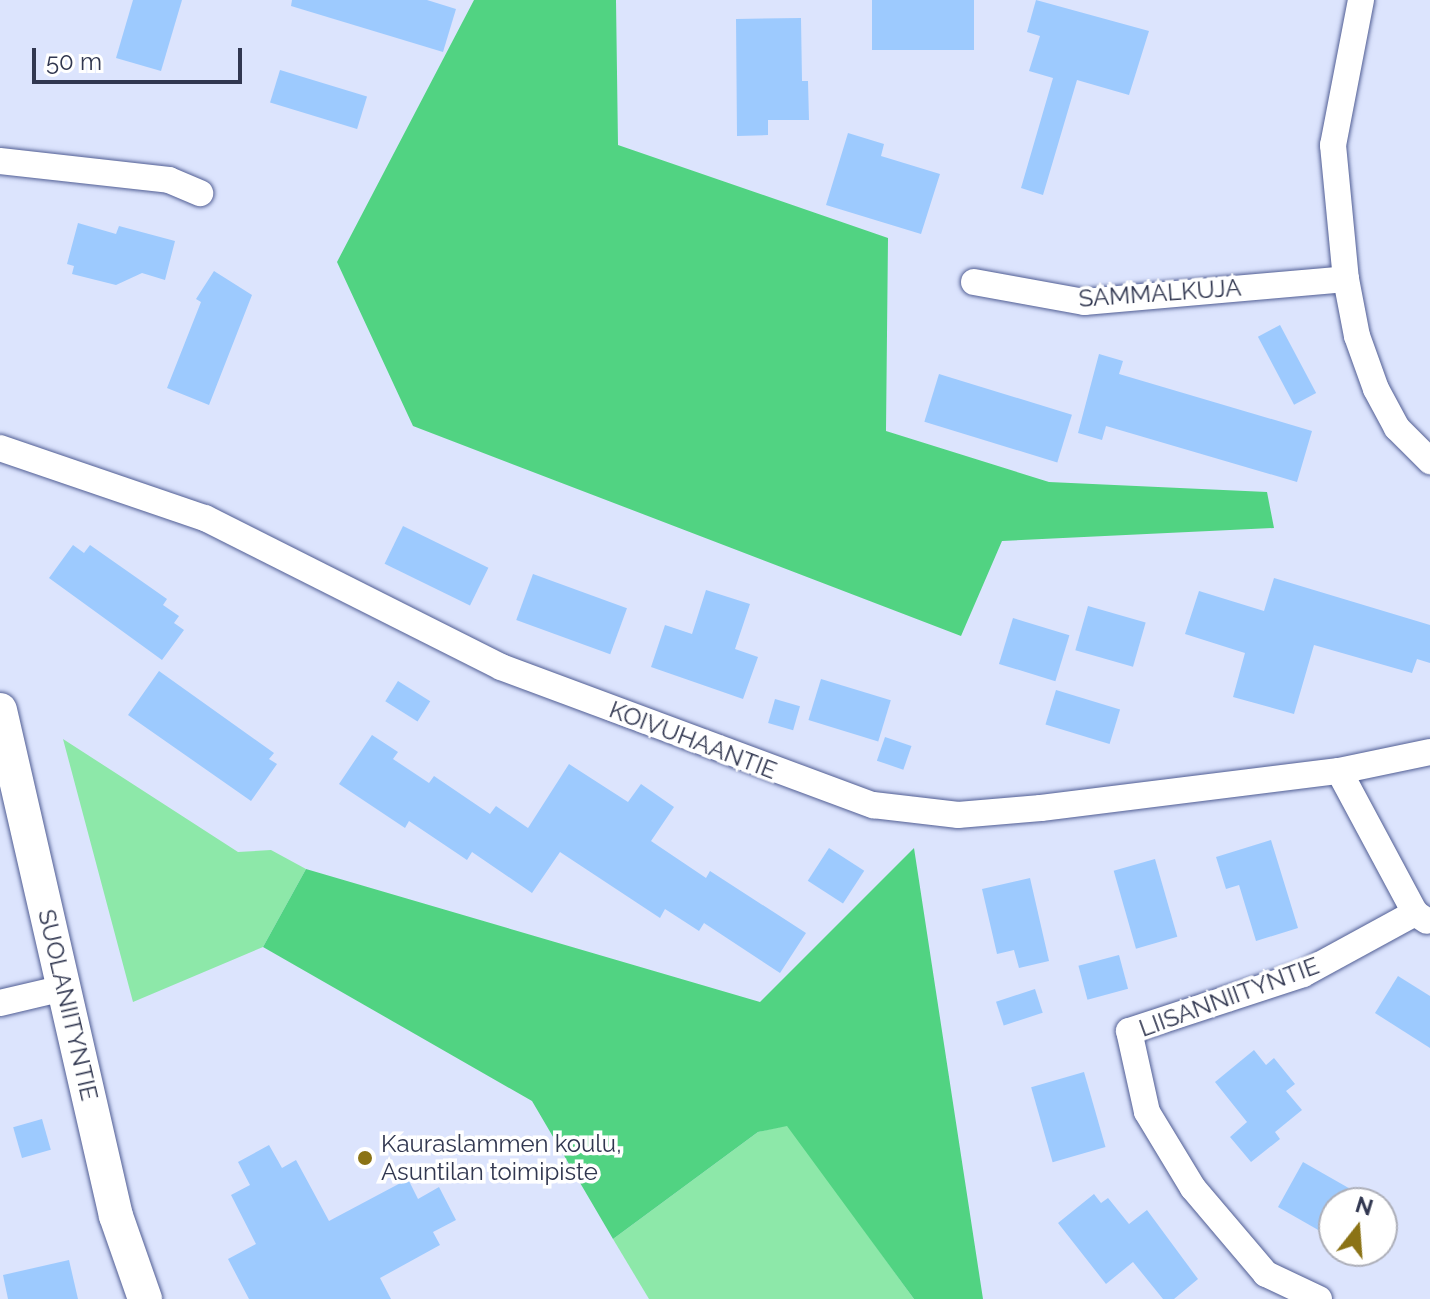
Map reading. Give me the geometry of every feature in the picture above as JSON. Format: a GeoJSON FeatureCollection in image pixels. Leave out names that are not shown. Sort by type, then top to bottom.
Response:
{"type":"FeatureCollection","features":[{"type":"Feature","properties":{"kind":"street"},"geometry":{"type":"LineString","coordinates":[[1361,0],[1333,145],[1346,279],[1357,336],[1376,389],[1397,428],[1430,461]]}},
{"type":"Feature","properties":{"kind":"street"},"geometry":{"type":"LineString","coordinates":[[0,161],[169,180],[200,193]]}},
{"type":"Feature","properties":{"kind":"street","name":"SAMMALKUJA"},"geometry":{"type":"LineString","coordinates":[[974,282],[1084,302],[1346,279]]}},
{"type":"Feature","properties":{"kind":"street","name":"KOIVUHAANTIE"},"geometry":{"type":"LineString","coordinates":[[0,448],[205,518],[501,667],[873,805],[958,815],[1339,771],[1430,752]]}},
{"type":"Feature","properties":{"kind":"street","name":"SUOLANIITYNTIE"},"geometry":{"type":"LineString","coordinates":[[0,710],[116,1216],[145,1299]]}},
{"type":"Feature","properties":{"kind":"street"},"geometry":{"type":"LineString","coordinates":[[1339,771],[1422,918]]}},
{"type":"Feature","properties":{"kind":"street","name":"LIISANNIITYNTIE"},"geometry":{"type":"LineString","coordinates":[[1319,1299],[1266,1274],[1193,1188],[1147,1112],[1129,1031],[1303,974],[1422,918]]}},
{"type":"Feature","properties":{"kind":"street"},"geometry":{"type":"LineString","coordinates":[[0,1003],[64,988]]}},
{"type":"Feature","properties":{"kind":"green space"},"geometry":{"type":"Polygon","coordinates":[[[474,0],[616,0],[618,145],[888,238],[886,431],[1049,482],[1267,492],[1274,528],[1002,541],[961,636],[413,426],[337,262],[474,0]]]}},
{"type":"Feature","properties":{"kind":"green space"},"geometry":{"type":"Polygon","coordinates":[[[63,739],[238,852],[271,850],[306,869],[263,947],[133,1002],[63,739]]]}},
{"type":"Feature","properties":{"kind":"green space"},"geometry":{"type":"Polygon","coordinates":[[[914,848],[983,1299],[914,1299],[787,1126],[758,1132],[613,1239],[532,1101],[263,947],[306,869],[760,1002],[914,848]]]}},
{"type":"Feature","properties":{"kind":"green space"},"geometry":{"type":"Polygon","coordinates":[[[788,1125],[914,1299],[649,1299],[613,1239],[758,1132],[788,1125]]]}},
{"type":"Feature","properties":{"kind":"building"},"geometry":{"type":"Polygon","coordinates":[[[133,0],[182,0],[161,71],[116,58],[133,0]]]}},
{"type":"Feature","properties":{"kind":"building"},"geometry":{"type":"Polygon","coordinates":[[[292,0],[427,0],[456,9],[443,52],[291,6],[292,0]]]}},
{"type":"Feature","properties":{"kind":"building"},"geometry":{"type":"Polygon","coordinates":[[[872,0],[974,0],[974,50],[872,50],[872,0]]]}},
{"type":"Feature","properties":{"kind":"building"},"geometry":{"type":"Polygon","coordinates":[[[1036,0],[1149,31],[1129,95],[1077,80],[1043,195],[1021,188],[1053,78],[1029,71],[1040,36],[1027,32],[1036,0]]]}},
{"type":"Feature","properties":{"kind":"building"},"geometry":{"type":"Polygon","coordinates":[[[801,18],[802,81],[808,81],[809,120],[768,120],[768,135],[737,136],[736,19],[801,18]]]}},
{"type":"Feature","properties":{"kind":"building"},"geometry":{"type":"Polygon","coordinates":[[[280,70],[367,97],[357,129],[270,103],[280,70]]]}},
{"type":"Feature","properties":{"kind":"building"},"geometry":{"type":"Polygon","coordinates":[[[848,133],[884,144],[881,156],[940,174],[921,234],[826,205],[848,133]]]}},
{"type":"Feature","properties":{"kind":"building"},"geometry":{"type":"Polygon","coordinates":[[[78,223],[116,234],[119,226],[175,241],[165,280],[142,273],[116,285],[72,274],[74,266],[67,264],[78,223]]]}},
{"type":"Feature","properties":{"kind":"building"},"geometry":{"type":"Polygon","coordinates":[[[214,271],[252,295],[209,405],[167,388],[201,302],[196,299],[214,271]]]}},
{"type":"Feature","properties":{"kind":"building"},"geometry":{"type":"Polygon","coordinates":[[[1280,325],[1316,393],[1294,405],[1258,337],[1280,325]]]}},
{"type":"Feature","properties":{"kind":"building"},"geometry":{"type":"Polygon","coordinates":[[[1099,354],[1123,361],[1119,374],[1312,431],[1297,482],[1106,426],[1102,440],[1078,433],[1099,354]]]}},
{"type":"Feature","properties":{"kind":"building"},"geometry":{"type":"Polygon","coordinates":[[[939,374],[1072,415],[1057,462],[924,422],[939,374]]]}},
{"type":"Feature","properties":{"kind":"building"},"geometry":{"type":"Polygon","coordinates":[[[403,526],[488,568],[470,605],[385,564],[403,526]]]}},
{"type":"Feature","properties":{"kind":"building"},"geometry":{"type":"Polygon","coordinates":[[[73,545],[84,553],[90,545],[167,599],[163,605],[179,616],[174,623],[184,630],[162,660],[49,578],[73,545]]]}},
{"type":"Feature","properties":{"kind":"building"},"geometry":{"type":"Polygon","coordinates":[[[533,574],[627,608],[610,654],[516,620],[533,574]]]}},
{"type":"Feature","properties":{"kind":"building"},"geometry":{"type":"Polygon","coordinates":[[[1274,578],[1430,625],[1430,663],[1417,659],[1412,673],[1314,645],[1294,714],[1233,697],[1245,653],[1185,634],[1199,591],[1264,611],[1274,578]]]}},
{"type":"Feature","properties":{"kind":"building"},"geometry":{"type":"Polygon","coordinates":[[[706,590],[750,604],[735,649],[758,657],[743,699],[651,667],[665,625],[692,634],[706,590]]]}},
{"type":"Feature","properties":{"kind":"building"},"geometry":{"type":"Polygon","coordinates":[[[1088,606],[1146,623],[1133,667],[1075,650],[1088,606]]]}},
{"type":"Feature","properties":{"kind":"building"},"geometry":{"type":"Polygon","coordinates":[[[1013,618],[1069,635],[1055,681],[999,664],[1013,618]]]}},
{"type":"Feature","properties":{"kind":"building"},"geometry":{"type":"Polygon","coordinates":[[[159,671],[274,753],[269,759],[277,764],[251,801],[128,715],[159,671]]]}},
{"type":"Feature","properties":{"kind":"building"},"geometry":{"type":"Polygon","coordinates":[[[821,679],[891,700],[878,741],[808,720],[821,679]]]}},
{"type":"Feature","properties":{"kind":"building"},"geometry":{"type":"Polygon","coordinates":[[[398,681],[430,701],[418,721],[385,701],[398,681]]]}},
{"type":"Feature","properties":{"kind":"building"},"geometry":{"type":"Polygon","coordinates":[[[1056,690],[1120,710],[1110,744],[1045,724],[1056,690]]]}},
{"type":"Feature","properties":{"kind":"building"},"geometry":{"type":"Polygon","coordinates":[[[775,699],[800,706],[793,730],[768,723],[775,699]]]}},
{"type":"Feature","properties":{"kind":"building"},"geometry":{"type":"Polygon","coordinates":[[[372,735],[398,752],[393,759],[429,783],[434,776],[490,814],[496,806],[528,828],[569,764],[628,802],[641,784],[674,807],[651,841],[706,878],[710,871],[806,933],[780,973],[704,923],[699,931],[665,909],[660,918],[560,852],[532,893],[472,852],[467,860],[409,821],[405,828],[339,784],[372,735]]]}},
{"type":"Feature","properties":{"kind":"building"},"geometry":{"type":"Polygon","coordinates":[[[885,737],[911,746],[903,770],[877,761],[885,737]]]}},
{"type":"Feature","properties":{"kind":"building"},"geometry":{"type":"Polygon","coordinates":[[[1271,840],[1298,928],[1256,941],[1239,885],[1226,889],[1216,857],[1271,840]]]}},
{"type":"Feature","properties":{"kind":"building"},"geometry":{"type":"Polygon","coordinates":[[[829,848],[864,871],[843,904],[808,881],[829,848]]]}},
{"type":"Feature","properties":{"kind":"building"},"geometry":{"type":"Polygon","coordinates":[[[1155,859],[1177,937],[1136,949],[1114,871],[1155,859]]]}},
{"type":"Feature","properties":{"kind":"building"},"geometry":{"type":"Polygon","coordinates":[[[1030,878],[1049,961],[1019,968],[1014,950],[997,954],[982,889],[1030,878]]]}},
{"type":"Feature","properties":{"kind":"building"},"geometry":{"type":"Polygon","coordinates":[[[1119,955],[1128,989],[1087,1000],[1078,966],[1119,955]]]}},
{"type":"Feature","properties":{"kind":"building"},"geometry":{"type":"Polygon","coordinates":[[[1398,976],[1430,996],[1430,1048],[1375,1013],[1398,976]]]}},
{"type":"Feature","properties":{"kind":"building"},"geometry":{"type":"Polygon","coordinates":[[[1035,989],[1043,1013],[1004,1025],[996,1002],[1035,989]]]}},
{"type":"Feature","properties":{"kind":"building"},"geometry":{"type":"Polygon","coordinates":[[[1254,1050],[1266,1065],[1274,1058],[1295,1084],[1286,1091],[1302,1110],[1275,1132],[1280,1139],[1251,1162],[1230,1137],[1247,1122],[1215,1082],[1254,1050]]]}},
{"type":"Feature","properties":{"kind":"building"},"geometry":{"type":"Polygon","coordinates":[[[1084,1072],[1105,1147],[1053,1162],[1031,1087],[1084,1072]]]}},
{"type":"Feature","properties":{"kind":"building"},"geometry":{"type":"Polygon","coordinates":[[[42,1119],[51,1150],[22,1158],[13,1127],[42,1119]]]}},
{"type":"Feature","properties":{"kind":"building"},"geometry":{"type":"Polygon","coordinates":[[[269,1145],[282,1168],[296,1160],[329,1221],[408,1179],[418,1199],[439,1187],[456,1220],[433,1232],[440,1245],[380,1278],[391,1299],[249,1299],[228,1259],[256,1244],[231,1195],[250,1185],[238,1162],[269,1145]]]}},
{"type":"Feature","properties":{"kind":"building"},"geometry":{"type":"Polygon","coordinates":[[[1303,1162],[1347,1187],[1318,1187],[1318,1230],[1278,1207],[1303,1162]]]}},
{"type":"Feature","properties":{"kind":"building"},"geometry":{"type":"Polygon","coordinates":[[[1094,1194],[1101,1203],[1108,1198],[1129,1224],[1147,1210],[1198,1279],[1174,1299],[1163,1299],[1133,1262],[1106,1284],[1058,1223],[1094,1194]]]}},
{"type":"Feature","properties":{"kind":"building"},"geometry":{"type":"Polygon","coordinates":[[[69,1260],[78,1299],[8,1299],[3,1275],[69,1260]]]}},
{"type":"Feature","properties":{"kind":"place","name":"Kauraslammen koulu, Asuntilan toimipiste"},"geometry":{"type":"Point","coordinates":[365,1158]}}]}
